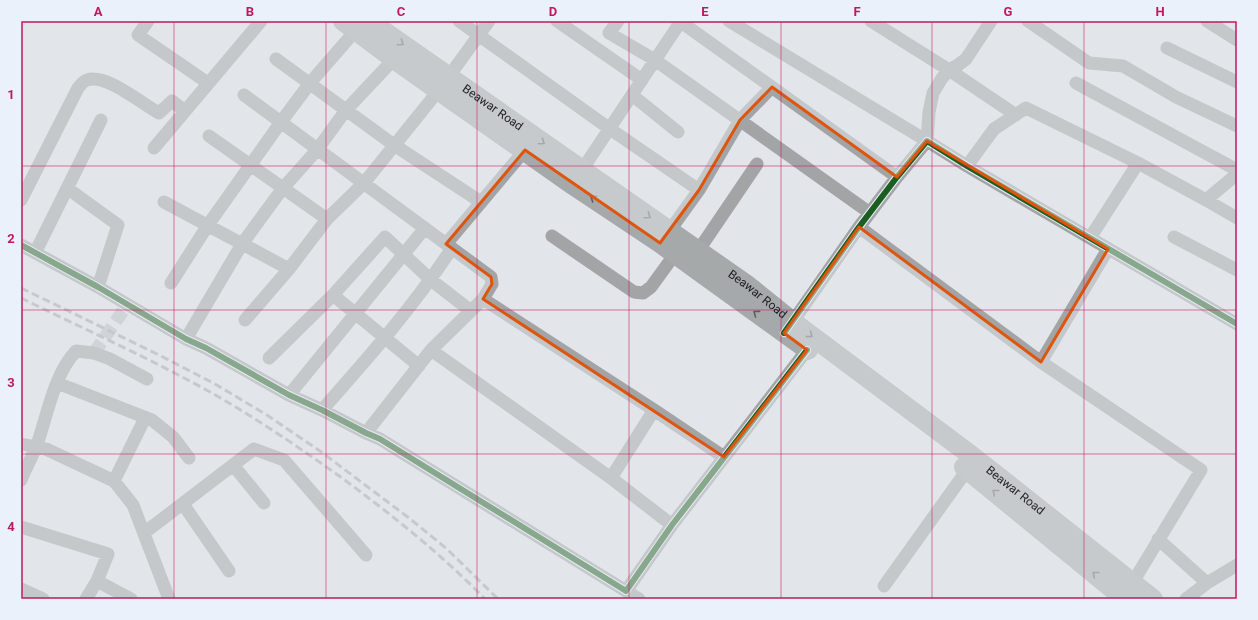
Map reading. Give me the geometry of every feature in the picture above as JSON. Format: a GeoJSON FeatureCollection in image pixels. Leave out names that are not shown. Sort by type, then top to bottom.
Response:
{"type":"FeatureCollection","features":[{"type":"Feature","properties":{"kind":"main road","name":"Beawar Road"},"geometry":{"type":"LineString","coordinates":[[357,23],[394,58],[443,83],[525,150],[578,177]]}},
{"type":"Feature","properties":{"kind":"main road","name":"Beawar Road"},"geometry":{"type":"LineString","coordinates":[[357,23],[578,177],[789,328],[972,456],[1129,591]]}},
{"type":"Feature","properties":{"kind":"main road","name":"Beawar Road"},"geometry":{"type":"LineString","coordinates":[[789,328],[808,350],[1129,591],[1153,599]]}},
{"type":"Feature","properties":{"kind":"street"},"geometry":{"type":"LineString","coordinates":[[148,21],[138,35],[208,83]]}},
{"type":"Feature","properties":{"kind":"street"},"geometry":{"type":"LineString","coordinates":[[154,148],[261,21]]}},
{"type":"Feature","properties":{"kind":"street"},"geometry":{"type":"LineString","coordinates":[[459,21],[610,129],[699,190]]}},
{"type":"Feature","properties":{"kind":"street"},"geometry":{"type":"LineString","coordinates":[[245,320],[289,269],[327,219],[364,183],[480,36],[489,21]]}},
{"type":"Feature","properties":{"kind":"street"},"geometry":{"type":"LineString","coordinates":[[557,21],[642,80]]}},
{"type":"Feature","properties":{"kind":"street"},"geometry":{"type":"LineString","coordinates":[[618,21],[610,33],[655,60],[870,213]]}},
{"type":"Feature","properties":{"kind":"street"},"geometry":{"type":"LineString","coordinates":[[578,177],[681,21],[897,177]]}},
{"type":"Feature","properties":{"kind":"street"},"geometry":{"type":"LineString","coordinates":[[729,21],[967,166],[1237,324]]}},
{"type":"Feature","properties":{"kind":"street"},"geometry":{"type":"LineString","coordinates":[[871,21],[949,70],[1016,115]]}},
{"type":"Feature","properties":{"kind":"street"},"geometry":{"type":"LineString","coordinates":[[789,328],[859,227],[897,177],[927,141],[929,112],[933,93],[949,70],[966,59],[991,21]]}},
{"type":"Feature","properties":{"kind":"street"},"geometry":{"type":"LineString","coordinates":[[1028,21],[1089,63],[1122,66],[1176,97],[1237,126]]}},
{"type":"Feature","properties":{"kind":"street"},"geometry":{"type":"LineString","coordinates":[[1208,21],[1237,40]]}},
{"type":"Feature","properties":{"kind":"street"},"geometry":{"type":"LineString","coordinates":[[172,283],[208,225],[250,165],[310,83],[357,23]]}},
{"type":"Feature","properties":{"kind":"street"},"geometry":{"type":"LineString","coordinates":[[1167,48],[1237,82]]}},
{"type":"Feature","properties":{"kind":"street"},"geometry":{"type":"LineString","coordinates":[[186,339],[242,244],[283,188],[318,150],[346,110],[394,58]]}},
{"type":"Feature","properties":{"kind":"street"},"geometry":{"type":"LineString","coordinates":[[276,59],[394,145],[481,202]]}},
{"type":"Feature","properties":{"kind":"street"},"geometry":{"type":"LineString","coordinates":[[21,200],[78,88],[85,80],[100,79],[127,93],[159,113],[172,101],[185,111]]}},
{"type":"Feature","properties":{"kind":"street"},"geometry":{"type":"LineString","coordinates":[[1076,83],[1237,170]]}},
{"type":"Feature","properties":{"kind":"street"},"geometry":{"type":"LineString","coordinates":[[678,249],[699,190],[740,120],[772,87]]}},
{"type":"Feature","properties":{"kind":"street"},"geometry":{"type":"LineString","coordinates":[[244,95],[491,277],[492,284],[482,299],[431,350],[366,433]]}},
{"type":"Feature","properties":{"kind":"street"},"geometry":{"type":"LineString","coordinates":[[632,95],[678,132]]}},
{"type":"Feature","properties":{"kind":"street"},"geometry":{"type":"LineString","coordinates":[[967,166],[994,129],[1026,108],[1138,163],[1237,218]]}},
{"type":"Feature","properties":{"kind":"street"},"geometry":{"type":"LineString","coordinates":[[35,253],[101,120]]}},
{"type":"Feature","properties":{"kind":"street"},"geometry":{"type":"LineString","coordinates":[[209,136],[327,219]]}},
{"type":"Feature","properties":{"kind":"street"},"geometry":{"type":"LineString","coordinates":[[322,410],[385,338],[431,280],[449,246],[481,202],[525,150]]}},
{"type":"Feature","properties":{"kind":"street"},"geometry":{"type":"LineString","coordinates":[[1090,238],[1138,163]]}},
{"type":"Feature","properties":{"kind":"street"},"geometry":{"type":"LineString","coordinates":[[552,236],[634,292],[643,293],[651,287],[678,249],[757,164]]}},
{"type":"Feature","properties":{"kind":"street"},"geometry":{"type":"LineString","coordinates":[[1206,200],[1237,174]]}},
{"type":"Feature","properties":{"kind":"street"},"geometry":{"type":"LineString","coordinates":[[67,188],[118,225],[98,287]]}},
{"type":"Feature","properties":{"kind":"street"},"geometry":{"type":"LineString","coordinates":[[164,202],[289,269]]}},
{"type":"Feature","properties":{"kind":"street"},"geometry":{"type":"LineString","coordinates":[[859,227],[1041,362],[1201,470],[1158,539],[1129,591]]}},
{"type":"Feature","properties":{"kind":"street"},"geometry":{"type":"LineString","coordinates":[[289,395],[425,228]]}},
{"type":"Feature","properties":{"kind":"street"},"geometry":{"type":"LineString","coordinates":[[270,358],[333,295],[385,237],[431,280],[471,311]]}},
{"type":"Feature","properties":{"kind":"street"},"geometry":{"type":"LineString","coordinates":[[1174,237],[1237,270]]}},
{"type":"Feature","properties":{"kind":"street"},"geometry":{"type":"LineString","coordinates":[[21,245],[98,287],[186,339],[206,348],[289,395],[383,441],[639,599]]}},
{"type":"Feature","properties":{"kind":"street"},"geometry":{"type":"LineString","coordinates":[[1041,362],[1108,249]]}},
{"type":"Feature","properties":{"kind":"street"},"geometry":{"type":"LineString","coordinates":[[333,295],[419,366]]}},
{"type":"Feature","properties":{"kind":"street"},"geometry":{"type":"LineString","coordinates":[[482,299],[724,456]]}},
{"type":"Feature","properties":{"kind":"street"},"geometry":{"type":"LineString","coordinates":[[431,350],[611,478],[672,525]]}},
{"type":"Feature","properties":{"kind":"street"},"geometry":{"type":"LineString","coordinates":[[626,591],[672,525],[724,456],[808,350]]}},
{"type":"Feature","properties":{"kind":"street"},"geometry":{"type":"LineString","coordinates":[[21,480],[36,447],[57,383],[70,358],[76,351],[94,353],[110,359],[147,379]]}},
{"type":"Feature","properties":{"kind":"street"},"geometry":{"type":"LineString","coordinates":[[57,383],[152,420],[173,437],[189,458]]}},
{"type":"Feature","properties":{"kind":"street"},"geometry":{"type":"LineString","coordinates":[[611,478],[654,410]]}},
{"type":"Feature","properties":{"kind":"street"},"geometry":{"type":"LineString","coordinates":[[114,481],[145,418]]}},
{"type":"Feature","properties":{"kind":"street"},"geometry":{"type":"LineString","coordinates":[[21,444],[46,449],[114,481],[133,505],[169,599]]}},
{"type":"Feature","properties":{"kind":"street"},"geometry":{"type":"LineString","coordinates":[[144,533],[254,449],[284,460],[366,555]]}},
{"type":"Feature","properties":{"kind":"street"},"geometry":{"type":"LineString","coordinates":[[233,465],[264,503]]}},
{"type":"Feature","properties":{"kind":"street"},"geometry":{"type":"LineString","coordinates":[[884,586],[967,470]]}},
{"type":"Feature","properties":{"kind":"street"},"geometry":{"type":"LineString","coordinates":[[183,504],[229,571]]}},
{"type":"Feature","properties":{"kind":"street"},"geometry":{"type":"LineString","coordinates":[[21,527],[108,554],[97,581],[86,599]]}},
{"type":"Feature","properties":{"kind":"street"},"geometry":{"type":"LineString","coordinates":[[1158,539],[1207,583]]}},
{"type":"Feature","properties":{"kind":"street"},"geometry":{"type":"LineString","coordinates":[[1186,599],[1207,583],[1237,565]]}},
{"type":"Feature","properties":{"kind":"street"},"geometry":{"type":"LineString","coordinates":[[97,581],[131,599]]}},
{"type":"Feature","properties":{"kind":"street"},"geometry":{"type":"LineString","coordinates":[[21,589],[44,599]]}},
{"type":"Feature","properties":{"kind":"highlighted area"},"geometry":{"type":"Polygon","coordinates":[[[772,87],[897,177],[927,141],[1108,249],[1041,362],[859,227],[784,333],[807,350],[724,457],[483,299],[492,284],[491,277],[446,244],[525,150],[660,243],[699,190],[740,120],[772,87]]]}},
{"type":"Feature","properties":{"kind":"tunnel"},"geometry":{"type":"LineString","coordinates":[[94,353],[127,305]]}},
{"type":"Feature","properties":{"kind":"railway"},"geometry":{"type":"LineString","coordinates":[[21,288],[157,354],[215,384],[267,415],[320,451],[409,518],[447,549],[498,599]]}},
{"type":"Feature","properties":{"kind":"railway"},"geometry":{"type":"LineString","coordinates":[[21,298],[164,367],[227,402],[294,444],[342,478],[416,536],[485,599]]}},
{"type":"Feature","properties":{"kind":"cycle path"},"geometry":{"type":"LineString","coordinates":[[784,333],[859,227],[897,177],[927,141],[1237,324]]}},
{"type":"Feature","properties":{"kind":"cycle path"},"geometry":{"type":"LineString","coordinates":[[21,245],[98,287],[186,339],[206,348],[289,395],[380,439],[626,591],[672,525],[807,350]]}}]}
